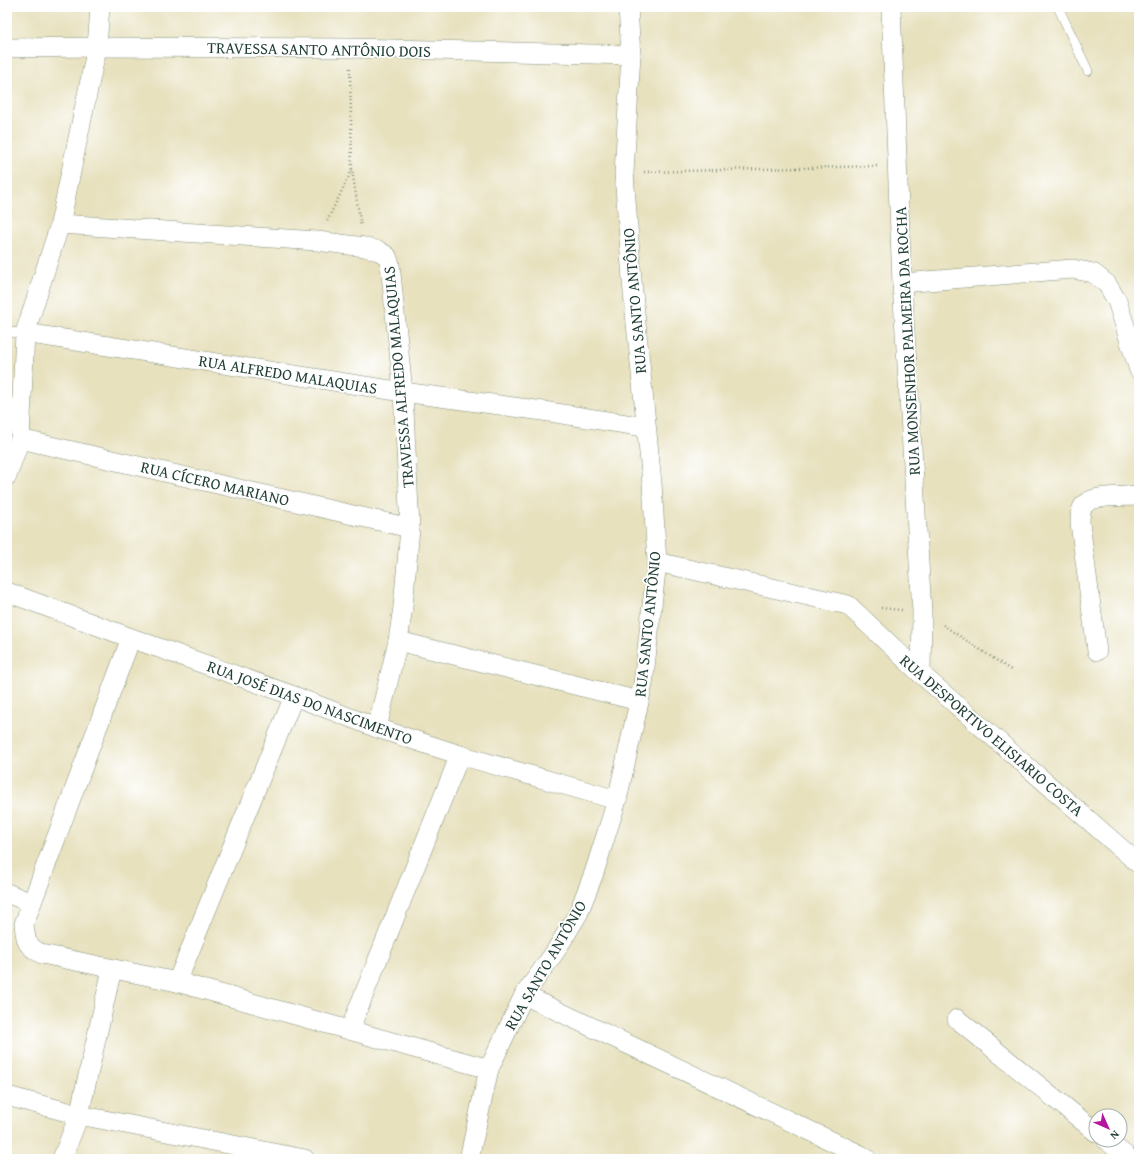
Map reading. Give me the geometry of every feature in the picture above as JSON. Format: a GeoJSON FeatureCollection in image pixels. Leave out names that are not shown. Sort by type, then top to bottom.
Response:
{"type":"FeatureCollection","features":[{"type":"Feature","properties":{"kind":"street"},"geometry":{"type":"LineString","coordinates":[[7,476],[20,438],[16,332],[60,224],[97,47],[100,7]]}},
{"type":"Feature","properties":{"kind":"street","name":"RUA SANTO ANTÔNIO"},"geometry":{"type":"LineString","coordinates":[[469,1159],[489,1069],[524,994],[555,952],[578,914],[594,873],[617,800],[643,684],[657,562],[652,483],[645,427],[624,173],[631,55],[628,7]]}},
{"type":"Feature","properties":{"kind":"street","name":"RUA MONSENHOR PALMEIRA DA ROCHA"},"geometry":{"type":"LineString","coordinates":[[891,7],[902,284],[922,612],[922,674]]}},
{"type":"Feature","properties":{"kind":"street","name":"TRAVESSA SANTO ANTÔNIO DOIS"},"geometry":{"type":"LineString","coordinates":[[7,48],[350,48],[631,55]]}},
{"type":"Feature","properties":{"kind":"street","name":"TRAVESSA ALFREDO MALAQUIAS"},"geometry":{"type":"LineString","coordinates":[[60,224],[317,242],[365,247],[379,251],[387,256],[390,264],[403,392],[410,528],[403,607],[398,641],[377,728]]}},
{"type":"Feature","properties":{"kind":"street"},"geometry":{"type":"LineString","coordinates":[[902,284],[1073,269],[1093,273],[1107,284],[1117,301],[1139,370]]}},
{"type":"Feature","properties":{"kind":"street","name":"RUA ALFREDO MALAQUIAS"},"geometry":{"type":"LineString","coordinates":[[16,332],[403,392],[543,411],[645,427]]}},
{"type":"Feature","properties":{"kind":"street","name":"RUA CÍCERO MARIANO"},"geometry":{"type":"LineString","coordinates":[[20,438],[410,528]]}},
{"type":"Feature","properties":{"kind":"street"},"geometry":{"type":"LineString","coordinates":[[1097,651],[1080,523],[1081,510],[1084,504],[1090,500],[1139,496]]}},
{"type":"Feature","properties":{"kind":"street","name":"RUA DESPORTIVO ELISIARIO COSTA"},"geometry":{"type":"LineString","coordinates":[[657,562],[848,604],[922,674],[1139,864]]}},
{"type":"Feature","properties":{"kind":"street","name":"RUA JOSÉ DIAS DO NASCIMENTO"},"geometry":{"type":"LineString","coordinates":[[7,592],[294,696],[377,728],[460,755],[617,800]]}},
{"type":"Feature","properties":{"kind":"street"},"geometry":{"type":"LineString","coordinates":[[131,638],[24,924],[26,939],[31,948],[42,954],[177,982],[489,1069]]}},
{"type":"Feature","properties":{"kind":"street"},"geometry":{"type":"LineString","coordinates":[[398,641],[639,701]]}},
{"type":"Feature","properties":{"kind":"street"},"geometry":{"type":"LineString","coordinates":[[177,982],[294,696]]}},
{"type":"Feature","properties":{"kind":"street"},"geometry":{"type":"LineString","coordinates":[[350,1029],[460,755]]}},
{"type":"Feature","properties":{"kind":"street"},"geometry":{"type":"LineString","coordinates":[[7,893],[32,903]]}},
{"type":"Feature","properties":{"kind":"street"},"geometry":{"type":"LineString","coordinates":[[62,1159],[79,1115],[112,968]]}},
{"type":"Feature","properties":{"kind":"street"},"geometry":{"type":"LineString","coordinates":[[524,994],[712,1083],[867,1159]]}},
{"type":"Feature","properties":{"kind":"street"},"geometry":{"type":"LineString","coordinates":[[957,1019],[1088,1125]]}},
{"type":"Feature","properties":{"kind":"street"},"geometry":{"type":"LineString","coordinates":[[7,1096],[79,1115],[305,1159]]}},
{"type":"Feature","properties":{"kind":"street"},"geometry":{"type":"LineString","coordinates":[[1116,1148],[1130,1159]]}},
{"type":"Feature","properties":{"kind":"lane"},"geometry":{"type":"LineString","coordinates":[[1058,7],[1088,71]]}},
{"type":"Feature","properties":{"kind":"path"},"geometry":{"type":"LineString","coordinates":[[350,48],[352,170],[365,247]]}},
{"type":"Feature","properties":{"kind":"path"},"geometry":{"type":"LineString","coordinates":[[624,173],[898,165]]}},
{"type":"Feature","properties":{"kind":"path"},"geometry":{"type":"LineString","coordinates":[[317,242],[352,170]]}}]}
